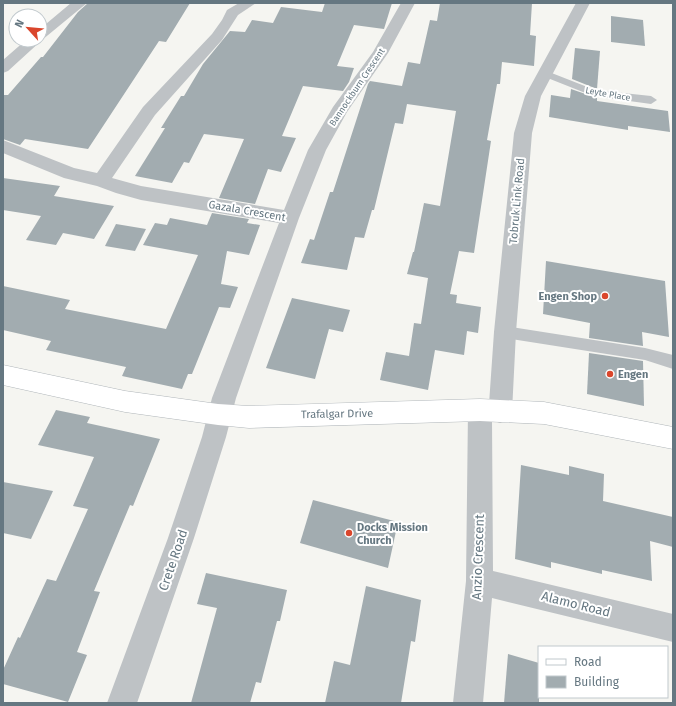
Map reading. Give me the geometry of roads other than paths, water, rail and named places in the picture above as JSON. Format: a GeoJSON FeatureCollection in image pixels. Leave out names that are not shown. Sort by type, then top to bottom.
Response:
{"type":"FeatureCollection","features":[{"type":"Feature","properties":{"kind":"street"},"geometry":{"type":"LineString","coordinates":[[48,29],[80,3]]}},
{"type":"Feature","properties":{"kind":"street"},"geometry":{"type":"LineString","coordinates":[[101,180],[149,111],[217,37],[229,21],[226,9],[250,3]]}},
{"type":"Feature","properties":{"kind":"street","name":"Bannockburn Crescent"},"geometry":{"type":"LineString","coordinates":[[290,218],[317,150],[339,111],[380,53],[408,3]]}},
{"type":"Feature","properties":{"kind":"street","name":"Tobruk Link Road"},"geometry":{"type":"LineString","coordinates":[[490,411],[505,332],[523,133],[533,96],[544,73],[583,3]]}},
{"type":"Feature","properties":{"kind":"street"},"geometry":{"type":"LineString","coordinates":[[3,68],[26,48]]}},
{"type":"Feature","properties":{"kind":"street","name":"Gazala Crescent"},"geometry":{"type":"LineString","coordinates":[[3,146],[70,174],[101,180],[116,187],[141,193],[290,218],[224,398],[220,415]]}},
{"type":"Feature","properties":{"kind":"street","name":"Trafalgar Drive"},"geometry":{"type":"LineString","coordinates":[[3,375],[168,409],[220,415],[249,417],[490,411],[544,413],[673,438]]}},
{"type":"Feature","properties":{"kind":"street","name":"Anzio Crescent"},"geometry":{"type":"LineString","coordinates":[[468,703],[480,581],[490,411]]}},
{"type":"Feature","properties":{"kind":"street","name":"Crete Road"},"geometry":{"type":"LineString","coordinates":[[122,703],[181,538],[220,415]]}},
{"type":"Feature","properties":{"kind":"street","name":"Alamo Road"},"geometry":{"type":"LineString","coordinates":[[480,581],[673,628]]}},
{"type":"Feature","properties":{"kind":"lane","name":"Leyte Place"},"geometry":{"type":"LineString","coordinates":[[544,73],[593,93],[651,100]]}},
{"type":"Feature","properties":{"kind":"lane"},"geometry":{"type":"LineString","coordinates":[[505,332],[645,354],[673,362]]}},
{"type":"Feature","properties":{"kind":"place","name":"Engen Shop"},"geometry":{"type":"Point","coordinates":[605,296]}},
{"type":"Feature","properties":{"kind":"place","name":"Engen"},"geometry":{"type":"Point","coordinates":[610,374]}},
{"type":"Feature","properties":{"kind":"place","name":"Docks Mission Church"},"geometry":{"type":"Point","coordinates":[349,533]}}]}
